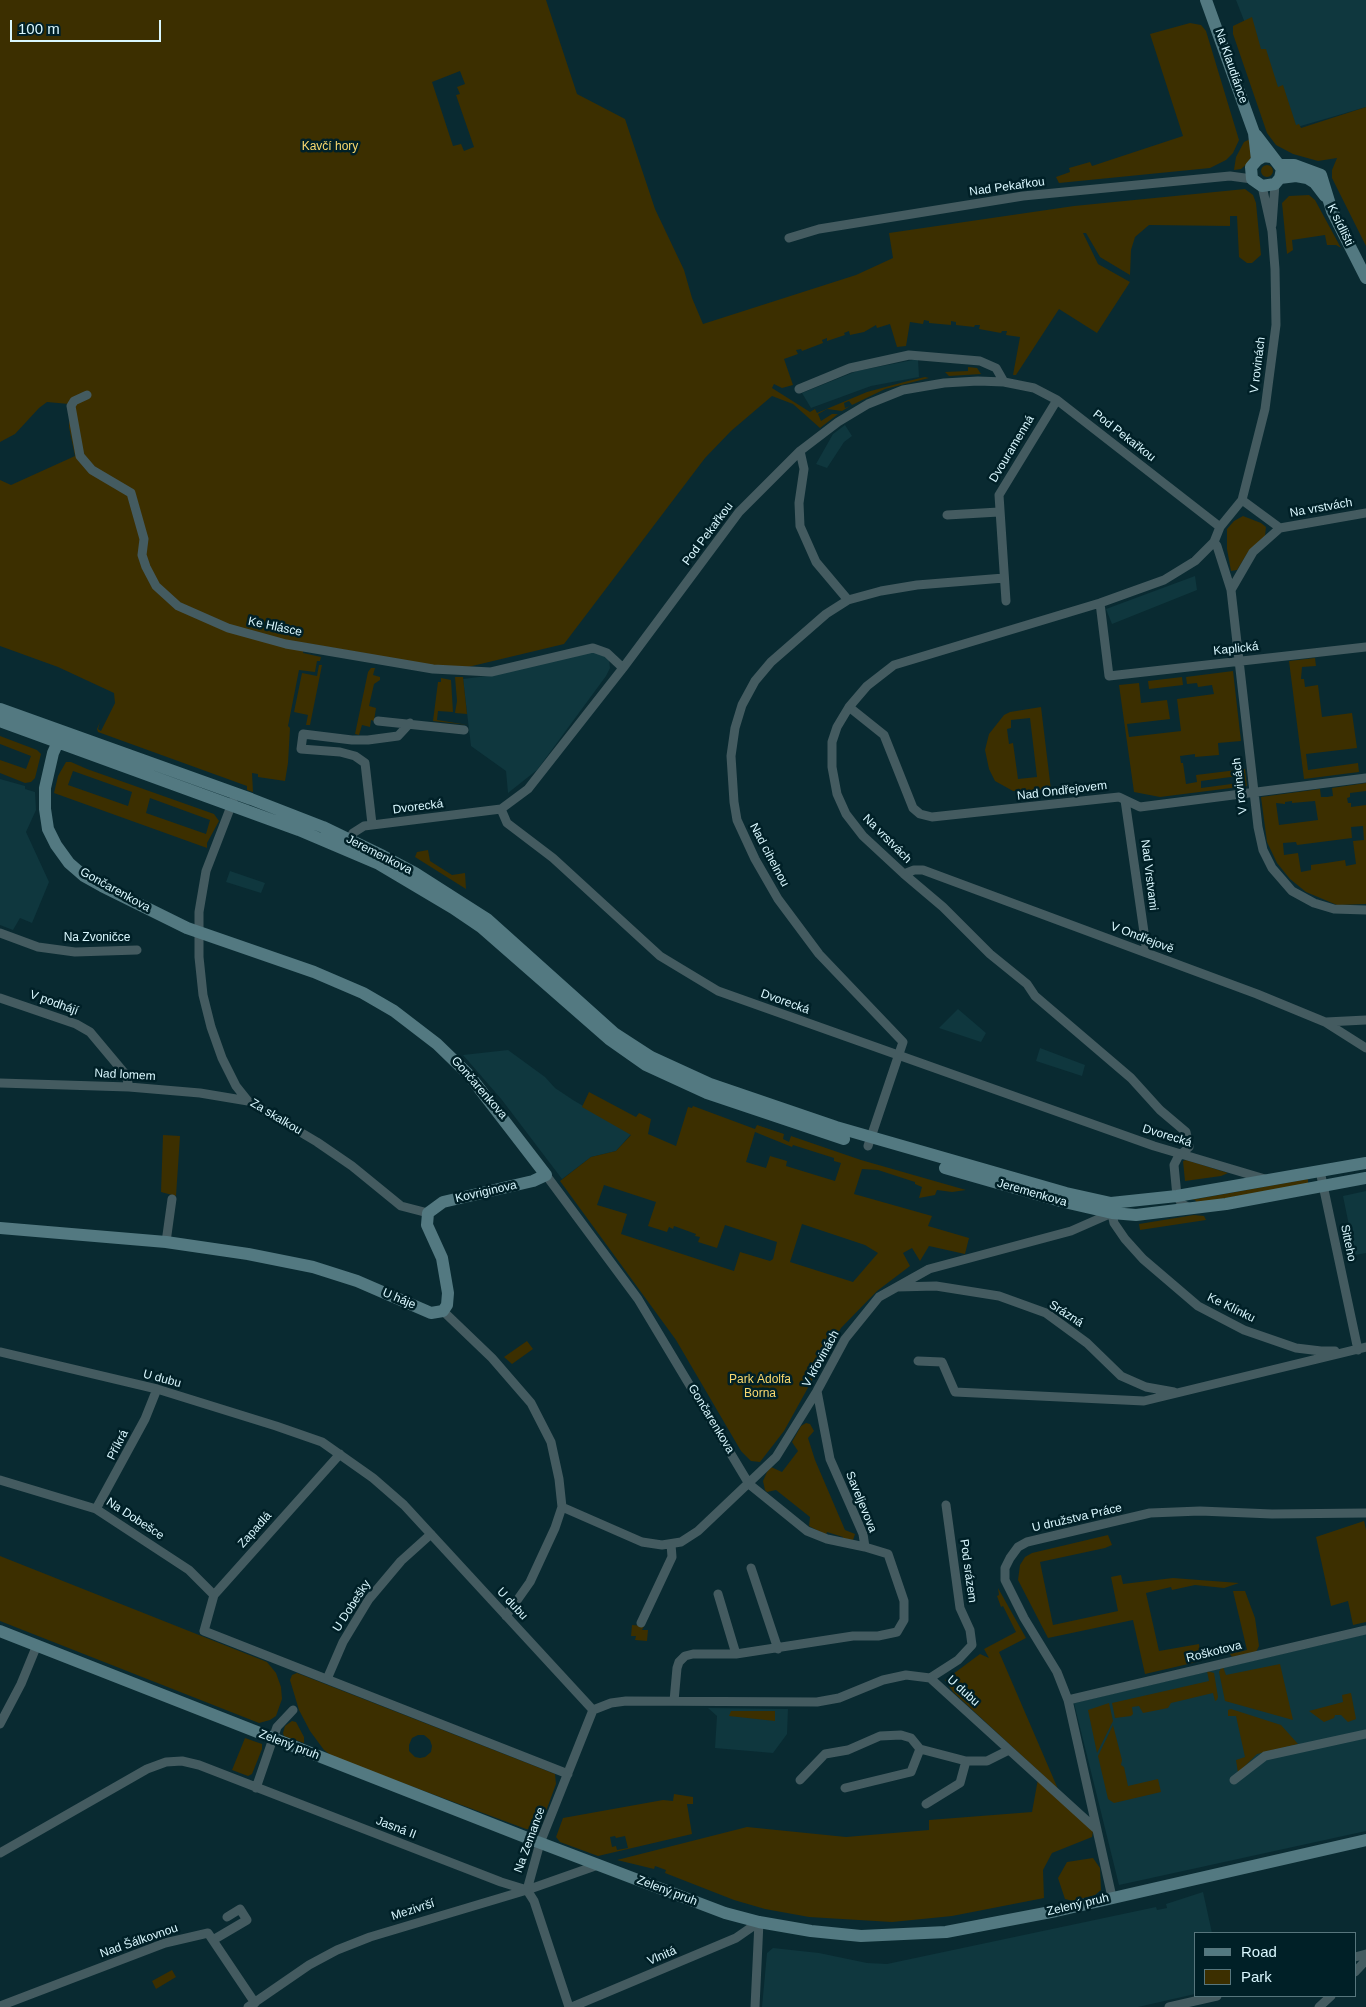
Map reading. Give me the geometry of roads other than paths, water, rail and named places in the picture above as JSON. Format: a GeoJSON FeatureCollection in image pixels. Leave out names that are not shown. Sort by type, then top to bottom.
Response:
{"type":"FeatureCollection","features":[{"type":"Feature","properties":{"kind":"street","name":"Na Klaudiánce"},"geometry":{"type":"LineString","coordinates":[[1206,0],[1254,133],[1256,173]]}},
{"type":"Feature","properties":{"kind":"street","name":"Na Klaudiánce"},"geometry":{"type":"LineString","coordinates":[[1254,133],[1276,161]]}},
{"type":"Feature","properties":{"kind":"street"},"geometry":{"type":"LineString","coordinates":[[1264,156],[1276,161],[1278,181],[1256,173],[1264,156]]}},
{"type":"Feature","properties":{"kind":"street","name":"K sídlišti"},"geometry":{"type":"LineString","coordinates":[[1276,161],[1294,165],[1321,175],[1326,185],[1328,200]]}},
{"type":"Feature","properties":{"kind":"street","name":"Nad Pekařkou"},"geometry":{"type":"LineString","coordinates":[[789,238],[819,229],[1023,196],[1256,173]]}},
{"type":"Feature","properties":{"kind":"street","name":"V rovinách"},"geometry":{"type":"LineString","coordinates":[[1256,173],[1272,231]]}},
{"type":"Feature","properties":{"kind":"street","name":"K sídlišti"},"geometry":{"type":"LineString","coordinates":[[1278,181],[1296,176],[1308,178],[1315,183],[1328,200],[1366,278]]}},
{"type":"Feature","properties":{"kind":"street","name":"V rovinách"},"geometry":{"type":"LineString","coordinates":[[1278,181],[1272,231],[1276,325],[1265,409],[1242,500],[1220,527],[1214,542],[1231,590],[1238,662],[1263,850],[1272,868],[1292,890],[1314,903],[1334,909],[1366,910]]}},
{"type":"Feature","properties":{"kind":"street"},"geometry":{"type":"LineString","coordinates":[[799,389],[850,368],[904,355],[980,361],[996,368],[1004,382]]}},
{"type":"Feature","properties":{"kind":"street","name":"Pod Pekařkou"},"geometry":{"type":"LineString","coordinates":[[501,809],[528,789],[543,772],[739,512],[800,451],[838,422],[868,404],[903,390],[944,383],[1004,382],[1034,388],[1057,400],[1220,527]]}},
{"type":"Feature","properties":{"kind":"street","name":"Ke Hlásce"},"geometry":{"type":"LineString","coordinates":[[87,395],[74,401],[71,406],[80,456],[92,470],[131,493],[144,539],[142,555],[146,567],[156,586],[178,606],[228,628],[286,644],[432,669],[491,672],[593,648],[607,653],[623,668]]}},
{"type":"Feature","properties":{"kind":"street","name":"Dvouramenná"},"geometry":{"type":"LineString","coordinates":[[1006,601],[999,495],[1057,400]]}},
{"type":"Feature","properties":{"kind":"street"},"geometry":{"type":"LineString","coordinates":[[800,451],[804,468],[799,503],[800,526],[820,567],[848,600]]}},
{"type":"Feature","properties":{"kind":"street"},"geometry":{"type":"LineString","coordinates":[[1231,590],[1253,552],[1280,528],[1242,500]]}},
{"type":"Feature","properties":{"kind":"street"},"geometry":{"type":"LineString","coordinates":[[947,515],[999,512]]}},
{"type":"Feature","properties":{"kind":"street","name":"Na vrstvách"},"geometry":{"type":"LineString","coordinates":[[1280,528],[1366,513]]}},
{"type":"Feature","properties":{"kind":"street","name":"Na vrstvách"},"geometry":{"type":"LineString","coordinates":[[1177,1196],[1174,1165],[1178,1157],[1184,1154],[1190,1141],[1186,1132],[1160,1110],[1131,1078],[1035,996],[1027,984],[990,954],[938,903],[904,874],[850,820],[837,794],[832,767],[832,742],[837,727],[849,707],[878,676],[902,661],[1100,603],[1164,580],[1196,561],[1214,542]]}},
{"type":"Feature","properties":{"kind":"street","name":"Nad cihelnou"},"geometry":{"type":"LineString","coordinates":[[869,1142],[903,1042],[819,954],[778,899],[764,875],[737,820],[731,778],[731,756],[735,728],[742,704],[754,682],[771,662],[813,625],[848,600],[881,591],[917,585],[1004,578]]}},
{"type":"Feature","properties":{"kind":"street","name":"Kaplická"},"geometry":{"type":"LineString","coordinates":[[1100,603],[1109,676],[1366,647]]}},
{"type":"Feature","properties":{"kind":"street","name":"Nad Ondřejovem"},"geometry":{"type":"LineString","coordinates":[[849,707],[884,735],[913,808],[925,816],[948,817],[1119,797],[1140,807],[1366,778]]}},
{"type":"Feature","properties":{"kind":"street","name":"Jeremenkova"},"geometry":{"type":"LineString","coordinates":[[0,709],[61,736],[234,799],[415,873],[487,919],[614,1033],[630,1044],[709,1088],[869,1142],[1066,1193],[1136,1215],[1226,1204],[1366,1178]]}},
{"type":"Feature","properties":{"kind":"street"},"geometry":{"type":"LineString","coordinates":[[378,720],[464,730]]}},
{"type":"Feature","properties":{"kind":"street","name":"Jeremenkova"},"geometry":{"type":"LineString","coordinates":[[0,721],[61,736]]}},
{"type":"Feature","properties":{"kind":"street"},"geometry":{"type":"LineString","coordinates":[[372,824],[365,763],[355,756],[340,752],[302,749],[303,734],[368,740],[398,736],[410,723]]}},
{"type":"Feature","properties":{"kind":"street","name":"Gončarenkova"},"geometry":{"type":"LineString","coordinates":[[61,736],[45,788],[45,809],[48,829],[69,863],[84,876],[102,886],[188,928],[314,972],[363,993],[394,1011],[437,1044],[469,1074],[546,1174],[638,1299],[749,1484],[807,1531],[827,1539],[865,1547]]}},
{"type":"Feature","properties":{"kind":"street","name":"Za skalkou"},"geometry":{"type":"LineString","coordinates":[[234,799],[206,871],[199,912],[199,957],[203,995],[211,1027],[225,1065],[236,1086],[248,1101],[317,1142],[401,1206],[428,1213]]}},
{"type":"Feature","properties":{"kind":"street","name":"Nad Vrstvami"},"geometry":{"type":"LineString","coordinates":[[1125,800],[1147,953]]}},
{"type":"Feature","properties":{"kind":"street","name":"Dvorecká"},"geometry":{"type":"LineString","coordinates":[[347,844],[358,830],[372,824],[501,809],[507,823],[553,858],[631,930],[674,966],[718,991],[1154,1146],[1265,1179]]}},
{"type":"Feature","properties":{"kind":"street","name":"V Ondřejově"},"geometry":{"type":"LineString","coordinates":[[904,874],[914,870],[923,870],[1257,994],[1325,1022],[1366,1048]]}},
{"type":"Feature","properties":{"kind":"street","name":"Na Zvoničce"},"geometry":{"type":"LineString","coordinates":[[0,933],[38,948],[75,952],[136,950]]}},
{"type":"Feature","properties":{"kind":"street","name":"V podhájí"},"geometry":{"type":"LineString","coordinates":[[0,998],[76,1024],[90,1032],[126,1075],[129,1087]]}},
{"type":"Feature","properties":{"kind":"street"},"geometry":{"type":"LineString","coordinates":[[1325,1022],[1366,1020]]}},
{"type":"Feature","properties":{"kind":"street","name":"Nad lomem"},"geometry":{"type":"LineString","coordinates":[[0,1084],[129,1087],[200,1093],[248,1101]]}},
{"type":"Feature","properties":{"kind":"street","name":"Jeremenkova"},"geometry":{"type":"LineString","coordinates":[[1111,1208],[1265,1179],[1366,1163]]}},
{"type":"Feature","properties":{"kind":"street","name":"Sitteho"},"geometry":{"type":"LineString","coordinates":[[1320,1171],[1321,1186],[1362,1348]]}},
{"type":"Feature","properties":{"kind":"street","name":"Kovriginova"},"geometry":{"type":"LineString","coordinates":[[428,1213],[443,1202],[533,1181],[546,1174]]}},
{"type":"Feature","properties":{"kind":"street"},"geometry":{"type":"LineString","coordinates":[[1177,1196],[1182,1204],[1190,1208]]}},
{"type":"Feature","properties":{"kind":"street"},"geometry":{"type":"LineString","coordinates":[[166,1242],[169,1234],[172,1199]]}},
{"type":"Feature","properties":{"kind":"street","name":"V křovinách"},"geometry":{"type":"LineString","coordinates":[[562,1507],[642,1542],[662,1545],[681,1542],[698,1531],[776,1457],[817,1392],[845,1339],[879,1296],[929,1269],[1071,1231],[1111,1208]]}},
{"type":"Feature","properties":{"kind":"street","name":"Ke Klínku"},"geometry":{"type":"LineString","coordinates":[[1111,1208],[1118,1230],[1137,1252],[1198,1306],[1244,1330],[1296,1348],[1321,1351],[1362,1348]]}},
{"type":"Feature","properties":{"kind":"street"},"geometry":{"type":"LineString","coordinates":[[428,1213],[427,1225],[446,1268],[448,1293],[447,1306],[443,1311],[492,1358],[531,1403],[551,1442],[559,1479],[562,1507],[545,1552],[530,1582],[506,1616]]}},
{"type":"Feature","properties":{"kind":"street","name":"U háje"},"geometry":{"type":"LineString","coordinates":[[0,1228],[166,1242],[248,1254],[313,1267],[357,1281],[431,1312],[443,1311]]}},
{"type":"Feature","properties":{"kind":"street","name":"Srázná"},"geometry":{"type":"LineString","coordinates":[[895,1287],[936,1286],[999,1296],[1046,1313],[1087,1343],[1121,1376],[1146,1388],[1180,1392]]}},
{"type":"Feature","properties":{"kind":"street"},"geometry":{"type":"LineString","coordinates":[[918,1361],[942,1362],[955,1392],[1144,1401],[1362,1348]]}},
{"type":"Feature","properties":{"kind":"street","name":"U dubu"},"geometry":{"type":"LineString","coordinates":[[0,1352],[157,1390],[322,1442],[374,1478],[431,1534],[593,1710],[611,1703],[674,1700],[817,1702],[839,1698],[882,1680],[906,1675],[930,1678],[1095,1828]]}},
{"type":"Feature","properties":{"kind":"street","name":"Příkrá"},"geometry":{"type":"LineString","coordinates":[[96,1509],[145,1419],[157,1390]]}},
{"type":"Feature","properties":{"kind":"street","name":"Saveljevova"},"geometry":{"type":"LineString","coordinates":[[674,1700],[676,1668],[685,1656],[693,1654],[736,1654],[853,1636],[878,1636],[897,1632],[904,1620],[904,1601],[888,1554],[865,1547],[863,1534],[830,1459],[817,1392]]}},
{"type":"Feature","properties":{"kind":"street","name":"Zapadlá"},"geometry":{"type":"LineString","coordinates":[[327,1679],[204,1631],[214,1595],[340,1454]]}},
{"type":"Feature","properties":{"kind":"street","name":"Na Dobešce"},"geometry":{"type":"LineString","coordinates":[[0,1480],[96,1509],[189,1570],[214,1595]]}},
{"type":"Feature","properties":{"kind":"street","name":"Pod srázem"},"geometry":{"type":"LineString","coordinates":[[930,1678],[958,1660],[972,1645],[970,1630],[960,1608],[946,1505]]}},
{"type":"Feature","properties":{"kind":"street","name":"U družstva Práce"},"geometry":{"type":"LineString","coordinates":[[1112,1897],[1095,1828],[1068,1700],[1057,1672],[1024,1618],[1005,1580],[1005,1568],[1018,1547],[1027,1542],[1150,1513],[1200,1511],[1272,1514],[1366,1513]]}},
{"type":"Feature","properties":{"kind":"street","name":"U Dobešky"},"geometry":{"type":"LineString","coordinates":[[327,1679],[343,1642],[369,1599],[401,1561],[431,1534]]}},
{"type":"Feature","properties":{"kind":"street"},"geometry":{"type":"LineString","coordinates":[[641,1623],[672,1557],[671,1544]]}},
{"type":"Feature","properties":{"kind":"street"},"geometry":{"type":"LineString","coordinates":[[752,1568],[778,1649]]}},
{"type":"Feature","properties":{"kind":"street"},"geometry":{"type":"LineString","coordinates":[[718,1594],[736,1654]]}},
{"type":"Feature","properties":{"kind":"street","name":"Roškotova"},"geometry":{"type":"LineString","coordinates":[[1068,1700],[1366,1630]]}},
{"type":"Feature","properties":{"kind":"street","name":"Zelený pruh"},"geometry":{"type":"LineString","coordinates":[[0,1631],[540,1843],[725,1913],[759,1922],[860,1936],[914,1935],[989,1924],[1366,1840]]}},
{"type":"Feature","properties":{"kind":"street"},"geometry":{"type":"LineString","coordinates":[[0,1724],[21,1684],[37,1645]]}},
{"type":"Feature","properties":{"kind":"street"},"geometry":{"type":"LineString","coordinates":[[327,1679],[568,1774]]}},
{"type":"Feature","properties":{"kind":"street"},"geometry":{"type":"LineString","coordinates":[[256,1788],[277,1727],[292,1710]]}},
{"type":"Feature","properties":{"kind":"street","name":"Na Zemance"},"geometry":{"type":"LineString","coordinates":[[570,2007],[534,1900],[527,1890],[530,1873],[540,1843],[593,1710]]}},
{"type":"Feature","properties":{"kind":"street"},"geometry":{"type":"LineString","coordinates":[[800,1780],[825,1754],[848,1750],[880,1736],[901,1734],[911,1738],[920,1749],[966,1762],[987,1761],[1009,1750]]}},
{"type":"Feature","properties":{"kind":"street"},"geometry":{"type":"LineString","coordinates":[[1234,1780],[1265,1756],[1366,1734]]}},
{"type":"Feature","properties":{"kind":"street"},"geometry":{"type":"LineString","coordinates":[[845,1788],[911,1772],[920,1749]]}},
{"type":"Feature","properties":{"kind":"street","name":"Jasná II"},"geometry":{"type":"LineString","coordinates":[[0,1853],[147,1769],[166,1762],[182,1761],[199,1765],[527,1890]]}},
{"type":"Feature","properties":{"kind":"street"},"geometry":{"type":"LineString","coordinates":[[926,1804],[960,1782],[966,1762]]}},
{"type":"Feature","properties":{"kind":"street","name":"Mezivrší"},"geometry":{"type":"LineString","coordinates":[[252,2005],[309,1965],[337,1950],[437,1916],[527,1890],[598,1865]]}},
{"type":"Feature","properties":{"kind":"street"},"geometry":{"type":"LineString","coordinates":[[227,1916],[240,1909],[247,1920],[212,1940],[252,2005]]}},
{"type":"Feature","properties":{"kind":"street"},"geometry":{"type":"LineString","coordinates":[[755,2007],[759,1922]]}},
{"type":"Feature","properties":{"kind":"street","name":"Vlnitá"},"geometry":{"type":"LineString","coordinates":[[570,2007],[736,1938],[759,1922]]}},
{"type":"Feature","properties":{"kind":"street","name":"Nad Šálkovnou"},"geometry":{"type":"LineString","coordinates":[[0,2006],[165,1943],[208,1933],[212,1940]]}},
{"type":"Feature","properties":{"kind":"street"},"geometry":{"type":"LineString","coordinates":[[1356,1971],[1366,1960]]}},
{"type":"Feature","properties":{"kind":"street"},"geometry":{"type":"LineString","coordinates":[[1169,2007],[1213,1997]]}},
{"type":"Feature","properties":{"kind":"street"},"geometry":{"type":"LineString","coordinates":[[1319,2007],[1329,1997]]}},
{"type":"Feature","properties":{"kind":"park label","name":"Kavčí hory"},"geometry":{"type":"Point","coordinates":[330,147]}},
{"type":"Feature","properties":{"kind":"park label","name":"Park Adolfa Borna"},"geometry":{"type":"Point","coordinates":[760,1387]}}]}
